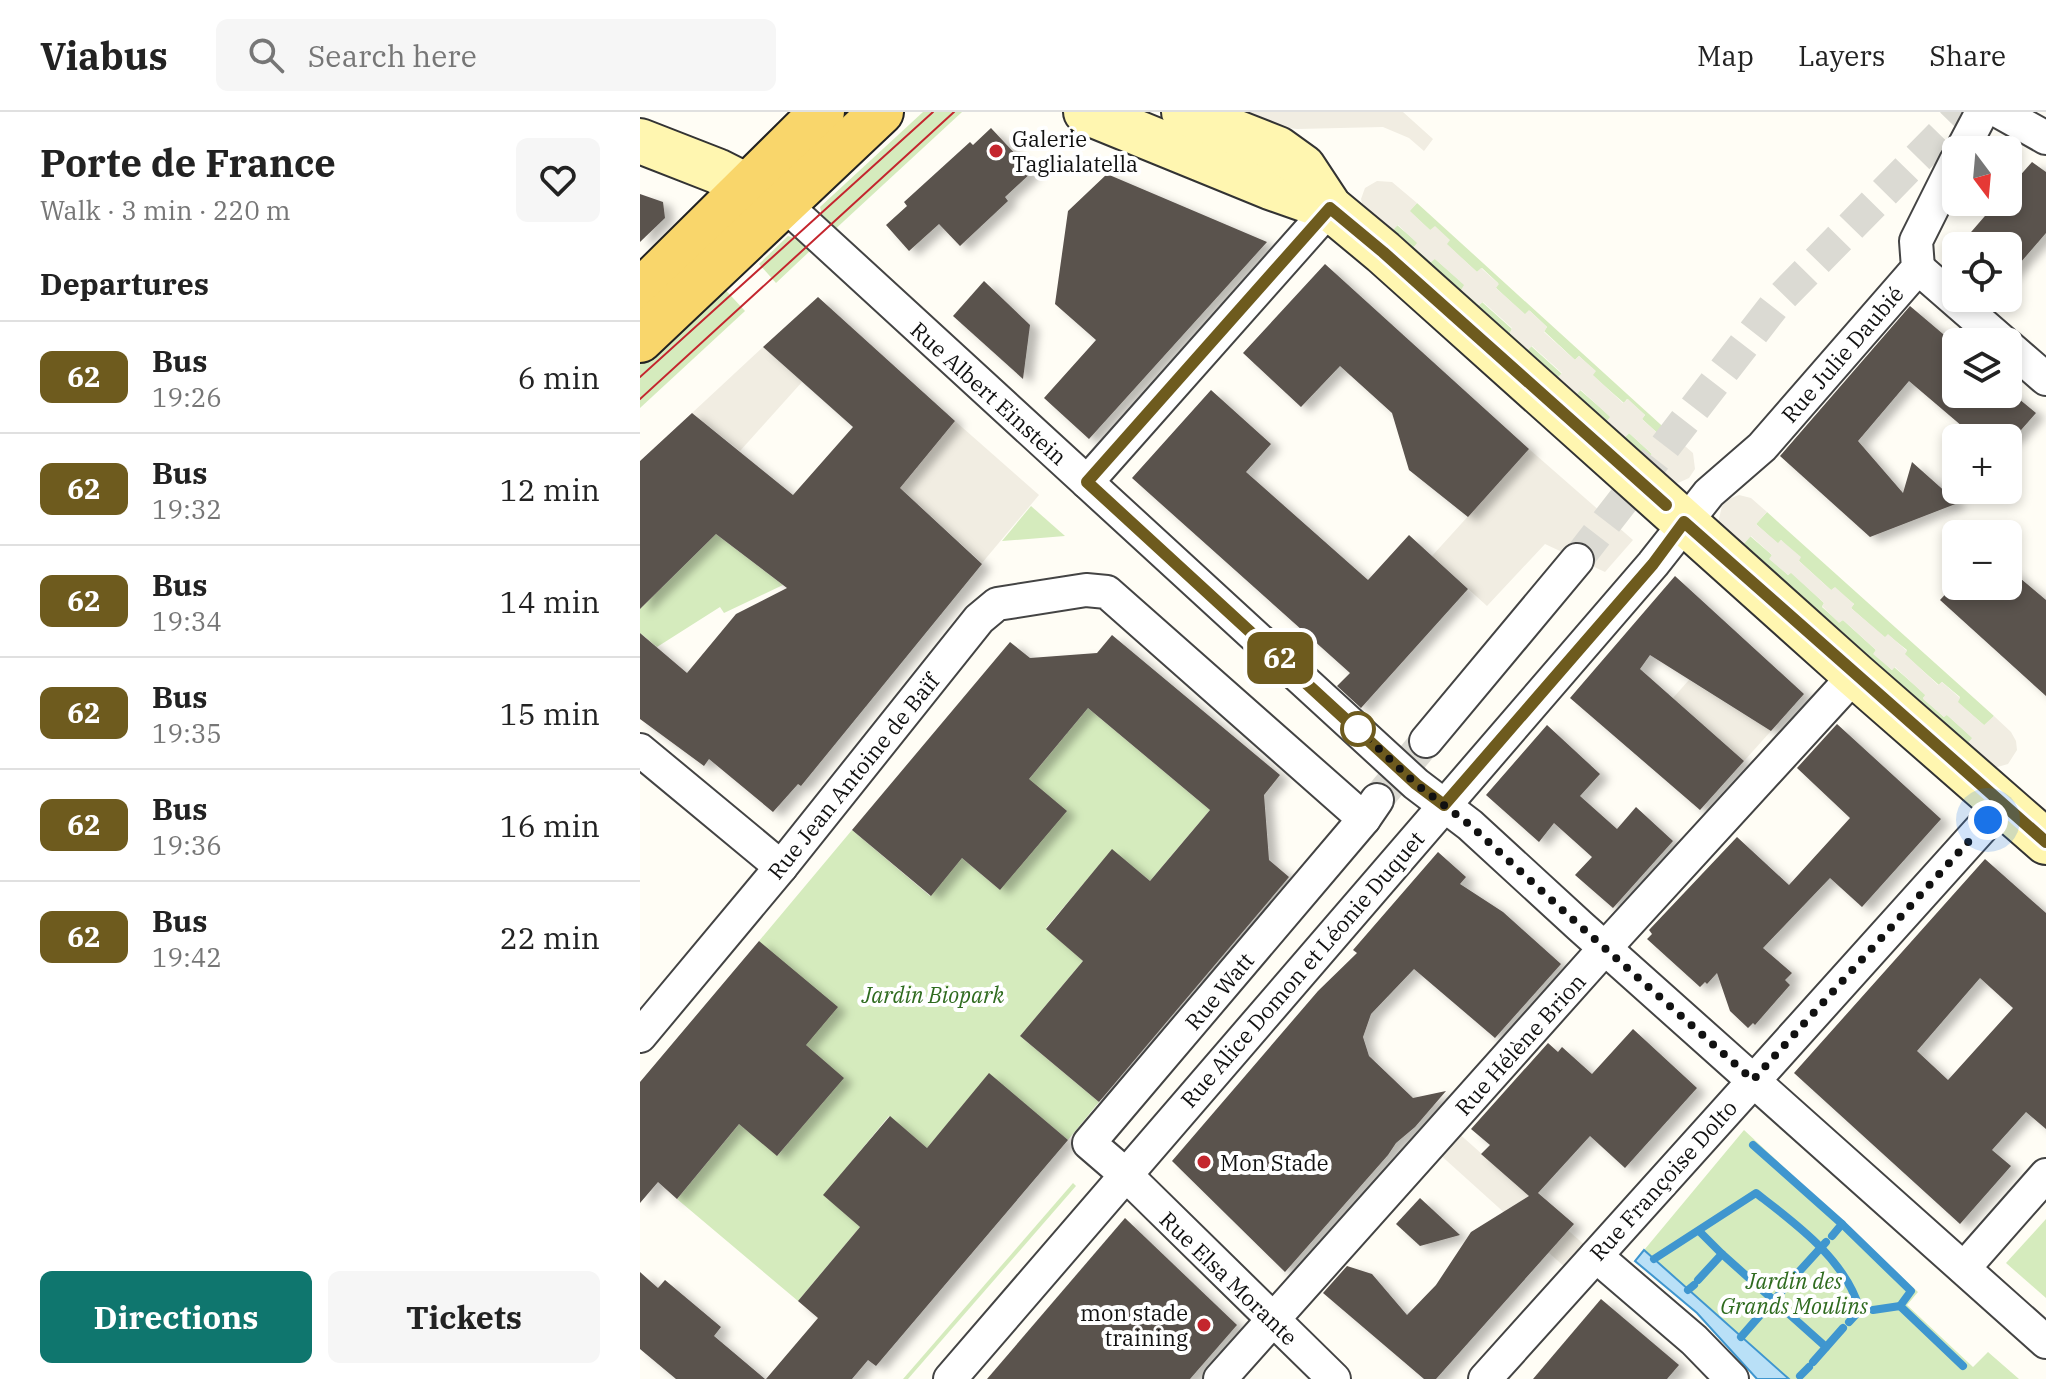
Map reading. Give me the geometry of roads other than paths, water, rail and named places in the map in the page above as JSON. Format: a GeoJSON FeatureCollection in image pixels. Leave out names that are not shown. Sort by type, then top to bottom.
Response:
{"type":"FeatureCollection","features":[{"type":"Feature","properties":{"kind":"main road"},"geometry":{"type":"LineString","coordinates":[[640,340],[765,195],[822,112]]}},
{"type":"Feature","properties":{"kind":"main road"},"geometry":{"type":"LineString","coordinates":[[640,292],[701,234],[765,195],[881,112]]}},
{"type":"Feature","properties":{"kind":"street"},"geometry":{"type":"LineString","coordinates":[[1086,112],[1270,187],[1330,208]]}},
{"type":"Feature","properties":{"kind":"street"},"geometry":{"type":"LineString","coordinates":[[1184,112],[1278,149],[1303,167],[1330,208],[1696,507],[1855,675],[2046,842]]}},
{"type":"Feature","properties":{"kind":"street"},"geometry":{"type":"LineString","coordinates":[[1969,136],[1982,112]]}},
{"type":"Feature","properties":{"kind":"street"},"geometry":{"type":"LineString","coordinates":[[2000,112],[2046,138]]}},
{"type":"Feature","properties":{"kind":"street"},"geometry":{"type":"LineString","coordinates":[[640,141],[765,195]]}},
{"type":"Feature","properties":{"kind":"street","name":"Rue Julie Daubié"},"geometry":{"type":"LineString","coordinates":[[1696,507],[1762,447],[1918,268],[1916,241],[1942,189]]}},
{"type":"Feature","properties":{"kind":"street","name":"Rue Albert Einstein"},"geometry":{"type":"LineString","coordinates":[[765,195],[1087,482],[1416,784],[1470,825],[2046,1342]]}},
{"type":"Feature","properties":{"kind":"street"},"geometry":{"type":"LineString","coordinates":[[1087,482],[1330,208]]}},
{"type":"Feature","properties":{"kind":"street"},"geometry":{"type":"LineString","coordinates":[[1918,268],[1987,328]]}},
{"type":"Feature","properties":{"kind":"street"},"geometry":{"type":"LineString","coordinates":[[2022,358],[2046,379]]}},
{"type":"Feature","properties":{"kind":"street","name":"Rue Alice Domon et Léonie Duquet"},"geometry":{"type":"LineString","coordinates":[[950,1379],[1653,564],[1696,507]]}},
{"type":"Feature","properties":{"kind":"street"},"geometry":{"type":"LineString","coordinates":[[1426,741],[1577,560]]}},
{"type":"Feature","properties":{"kind":"street","name":"Rue Jean Antoine de Baïf"},"geometry":{"type":"LineString","coordinates":[[640,1036],[781,867],[979,619],[997,604],[1086,590],[1107,592],[1370,810]]}},
{"type":"Feature","properties":{"kind":"street","name":"Rue Hélène Brion"},"geometry":{"type":"LineString","coordinates":[[1220,1379],[1605,948],[1855,675]]}},
{"type":"Feature","properties":{"kind":"street"},"geometry":{"type":"LineString","coordinates":[[640,750],[781,867]]}},
{"type":"Feature","properties":{"kind":"street","name":"Rue Françoise Dolto"},"geometry":{"type":"LineString","coordinates":[[1485,1379],[2003,804]]}},
{"type":"Feature","properties":{"kind":"street","name":"Rue Watt"},"geometry":{"type":"LineString","coordinates":[[1125,1174],[1089,1143],[1370,810]]}},
{"type":"Feature","properties":{"kind":"street","name":"Rue Elsa Morante"},"geometry":{"type":"LineString","coordinates":[[1125,1174],[1334,1379]]}},
{"type":"Feature","properties":{"kind":"street"},"geometry":{"type":"LineString","coordinates":[[1964,1268],[2046,1175]]}},
{"type":"Feature","properties":{"kind":"street"},"geometry":{"type":"LineString","coordinates":[[1596,1256],[1694,1340],[1732,1379]]}},
{"type":"Feature","properties":{"kind":"water"},"geometry":{"type":"Polygon","coordinates":[[[1644,1250],[1789,1379],[1757,1379],[1697,1313],[1635,1261],[1644,1250]]]}},
{"type":"Feature","properties":{"kind":"waterway"},"geometry":{"type":"LineString","coordinates":[[1753,1145],[1911,1291],[1900,1306]]}},
{"type":"Feature","properties":{"kind":"waterway"},"geometry":{"type":"LineString","coordinates":[[1654,1259],[1756,1193],[1803,1230],[1831,1259],[1853,1292],[1860,1310]]}},
{"type":"Feature","properties":{"kind":"waterway"},"geometry":{"type":"LineString","coordinates":[[1832,1236],[1842,1224]]}},
{"type":"Feature","properties":{"kind":"waterway"},"geometry":{"type":"LineString","coordinates":[[1699,1231],[1722,1254]]}},
{"type":"Feature","properties":{"kind":"waterway"},"geometry":{"type":"LineString","coordinates":[[1796,1275],[1826,1242]]}},
{"type":"Feature","properties":{"kind":"waterway"},"geometry":{"type":"LineString","coordinates":[[1698,1280],[1722,1254],[1826,1347]]}},
{"type":"Feature","properties":{"kind":"waterway"},"geometry":{"type":"LineString","coordinates":[[1767,1308],[1790,1282]]}},
{"type":"Feature","properties":{"kind":"waterway"},"geometry":{"type":"LineString","coordinates":[[1688,1290],[1694,1285]]}},
{"type":"Feature","properties":{"kind":"waterway"},"geometry":{"type":"LineString","coordinates":[[1873,1310],[1900,1306],[1963,1366]]}},
{"type":"Feature","properties":{"kind":"waterway"},"geometry":{"type":"LineString","coordinates":[[1849,1322],[1863,1310]]}},
{"type":"Feature","properties":{"kind":"waterway"},"geometry":{"type":"LineString","coordinates":[[1741,1337],[1762,1313]]}},
{"type":"Feature","properties":{"kind":"waterway"},"geometry":{"type":"LineString","coordinates":[[1813,1362],[1843,1328]]}},
{"type":"Feature","properties":{"kind":"waterway"},"geometry":{"type":"LineString","coordinates":[[1800,1376],[1809,1367]]}},
{"type":"Feature","properties":{"kind":"tunnel"},"geometry":{"type":"LineString","coordinates":[[1577,560],[1777,302],[1963,112]]}},
{"type":"Feature","properties":{"kind":"tunnel"},"geometry":{"type":"LineString","coordinates":[[1377,800],[1426,741]]}},
{"type":"Feature","properties":{"kind":"tram line"},"geometry":{"type":"LineString","coordinates":[[640,377],[933,112]]}},
{"type":"Feature","properties":{"kind":"tram line"},"geometry":{"type":"LineString","coordinates":[[640,399],[954,112]]}},
{"type":"Feature","properties":{"kind":"place","name":"Galerie Taglialatella"},"geometry":{"type":"Point","coordinates":[996,151]}},
{"type":"Feature","properties":{"kind":"place","name":"Mon Stade"},"geometry":{"type":"Point","coordinates":[1204,1162]}},
{"type":"Feature","properties":{"kind":"place","name":"mon stade training"},"geometry":{"type":"Point","coordinates":[1204,1325]}},
{"type":"Feature","properties":{"kind":"park label","name":"Jardin Biopark"},"geometry":{"type":"Point","coordinates":[933,994]}},
{"type":"Feature","properties":{"kind":"park label","name":"Jardin des Grands Moulins"},"geometry":{"type":"Point","coordinates":[1794,1292]}}]}
